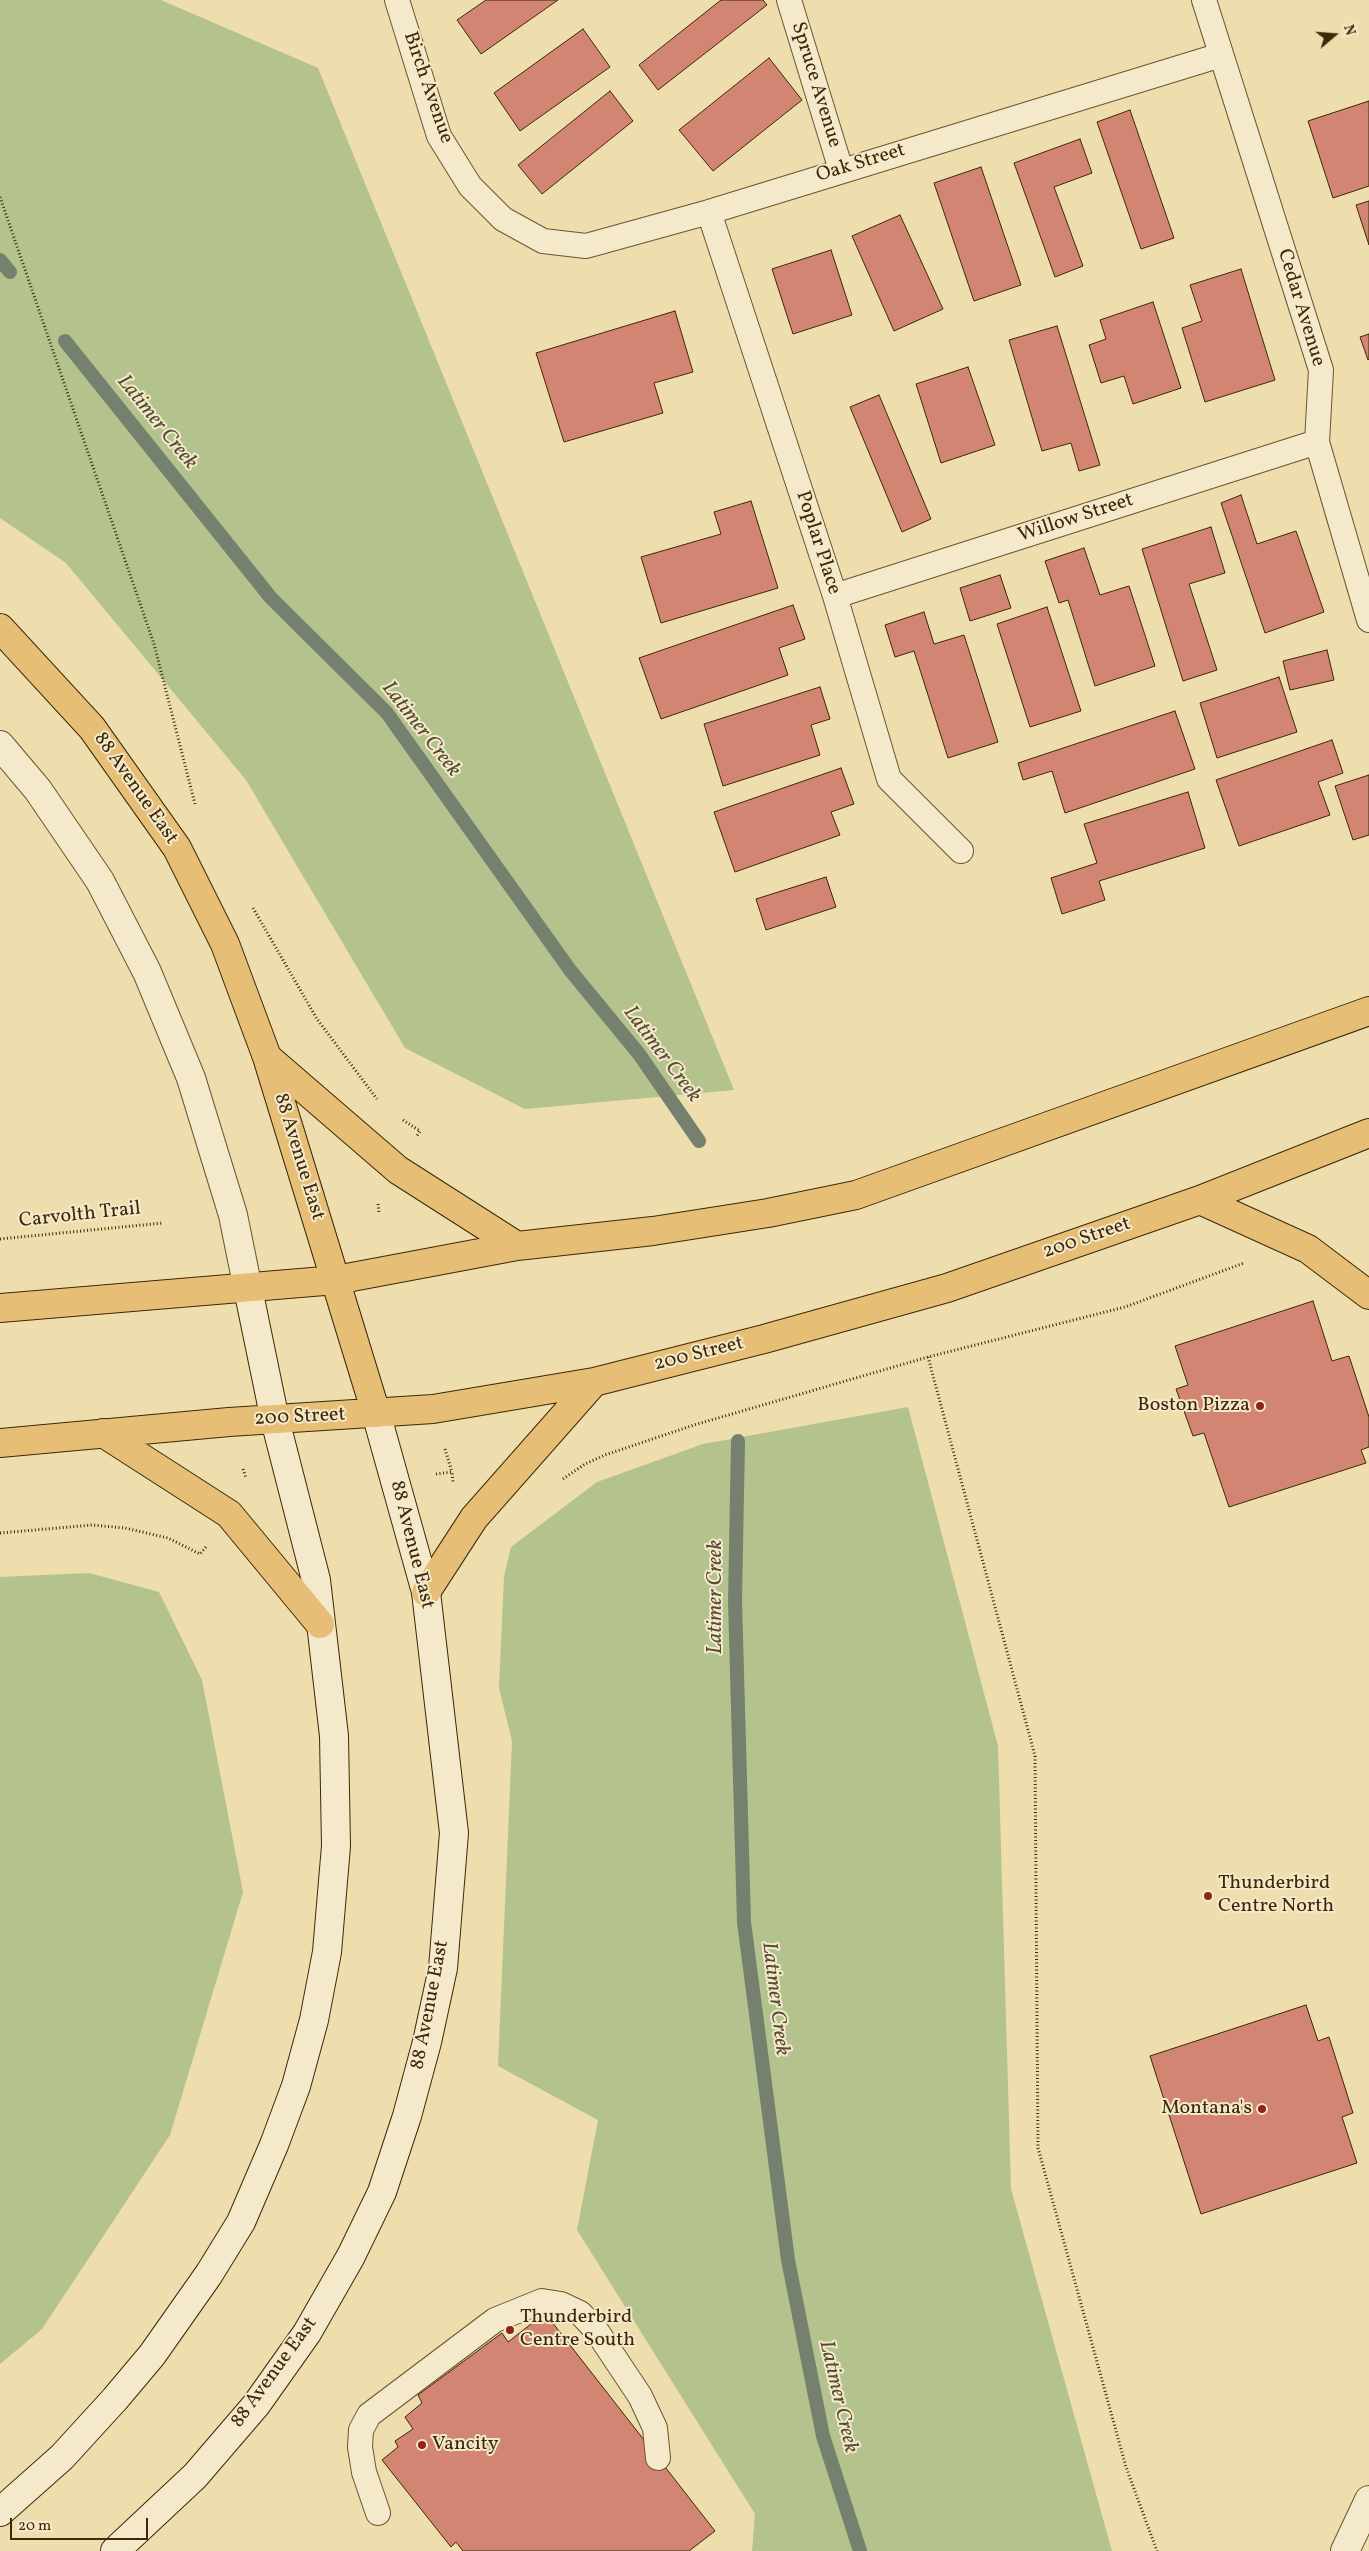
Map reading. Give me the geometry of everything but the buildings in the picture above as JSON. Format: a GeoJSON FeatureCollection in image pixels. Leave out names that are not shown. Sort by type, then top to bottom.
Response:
{"type":"FeatureCollection","features":[{"type":"Feature","properties":{"kind":"main road","name":"88 Avenue East"},"geometry":{"type":"LineString","coordinates":[[0,628],[92,728],[178,848],[225,944],[267,1057],[376,1413],[426,1592],[454,1833],[443,1968],[427,2042],[407,2116],[382,2192],[352,2256],[307,2334],[256,2405],[195,2476],[115,2551]]}},
{"type":"Feature","properties":{"kind":"main road"},"geometry":{"type":"LineString","coordinates":[[0,745],[38,790],[100,881],[147,972],[191,1078],[233,1215],[275,1420],[316,1580],[334,1736],[336,1846],[327,1952],[314,2020],[296,2086],[241,2222],[192,2298],[152,2355],[62,2457],[0,2512]]}},
{"type":"Feature","properties":{"kind":"main road"},"geometry":{"type":"LineString","coordinates":[[0,1308],[248,1289],[336,1280],[517,1246],[653,1231],[768,1213],[856,1195],[1369,1011]]}},
{"type":"Feature","properties":{"kind":"main road"},"geometry":{"type":"LineString","coordinates":[[267,1057],[398,1170],[517,1246]]}},
{"type":"Feature","properties":{"kind":"main road","name":"200 Street"},"geometry":{"type":"LineString","coordinates":[[0,1443],[103,1433],[433,1409],[594,1382],[764,1340],[946,1288],[1200,1200],[1369,1133]]}},
{"type":"Feature","properties":{"kind":"main road"},"geometry":{"type":"LineString","coordinates":[[1200,1200],[1308,1249],[1369,1295]]}},
{"type":"Feature","properties":{"kind":"main road"},"geometry":{"type":"LineString","coordinates":[[426,1592],[474,1518],[594,1382]]}},
{"type":"Feature","properties":{"kind":"main road"},"geometry":{"type":"LineString","coordinates":[[103,1433],[229,1514],[320,1624]]}},
{"type":"Feature","properties":{"kind":"main road"},"geometry":{"type":"LineString","coordinates":[[1345,2551],[1369,2500]]}},
{"type":"Feature","properties":{"kind":"lane","name":"Birch Avenue"},"geometry":{"type":"LineString","coordinates":[[397,0],[439,136],[470,186],[502,219]]}},
{"type":"Feature","properties":{"kind":"lane","name":"Spruce Avenue"},"geometry":{"type":"LineString","coordinates":[[789,0],[841,170]]}},
{"type":"Feature","properties":{"kind":"lane","name":"Cedar Avenue"},"geometry":{"type":"LineString","coordinates":[[1204,0],[1321,370],[1317,442],[1369,620]]}},
{"type":"Feature","properties":{"kind":"lane","name":"Oak Street"},"geometry":{"type":"LineString","coordinates":[[502,219],[543,241],[586,246],[709,212],[1221,55]]}},
{"type":"Feature","properties":{"kind":"lane","name":"Poplar Place"},"geometry":{"type":"LineString","coordinates":[[709,212],[835,596],[888,779],[961,851]]}},
{"type":"Feature","properties":{"kind":"lane","name":"Willow Street"},"geometry":{"type":"LineString","coordinates":[[835,596],[1317,442]]}},
{"type":"Feature","properties":{"kind":"lane"},"geometry":{"type":"LineString","coordinates":[[378,2513],[364,2472],[360,2447],[361,2430],[369,2415],[495,2320],[542,2301],[561,2304],[580,2313],[596,2330],[640,2396],[655,2428],[658,2458]]}},
{"type":"Feature","properties":{"kind":"path"},"geometry":{"type":"LineString","coordinates":[[0,196],[154,644],[197,811]]}},
{"type":"Feature","properties":{"kind":"path"},"geometry":{"type":"LineString","coordinates":[[250,902],[317,1019],[380,1102]]}},
{"type":"Feature","properties":{"kind":"path"},"geometry":{"type":"LineString","coordinates":[[400,1118],[420,1131],[414,1144]]}},
{"type":"Feature","properties":{"kind":"path","name":"Carvolth Trail"},"geometry":{"type":"LineString","coordinates":[[0,1239],[163,1223]]}},
{"type":"Feature","properties":{"kind":"path"},"geometry":{"type":"LineString","coordinates":[[585,1464],[694,1425],[928,1356],[1125,1307],[1249,1261]]}},
{"type":"Feature","properties":{"kind":"path"},"geometry":{"type":"LineString","coordinates":[[928,1356],[1035,1756],[1038,2148],[1126,2467],[1156,2551]]}},
{"type":"Feature","properties":{"kind":"path"},"geometry":{"type":"LineString","coordinates":[[445,1450],[452,1472],[454,1490]]}},
{"type":"Feature","properties":{"kind":"path"},"geometry":{"type":"LineString","coordinates":[[436,1474],[452,1472]]}},
{"type":"Feature","properties":{"kind":"path"},"geometry":{"type":"LineString","coordinates":[[0,1533],[92,1525],[125,1528],[168,1538],[200,1554],[209,1542]]}},
{"type":"Feature","properties":{"kind":"green space"},"geometry":{"type":"Polygon","coordinates":[[[0,0],[161,0],[318,68],[734,1090],[525,1109],[405,1048],[246,780],[66,563],[0,518],[0,0]]]}},
{"type":"Feature","properties":{"kind":"green space"},"geometry":{"type":"Polygon","coordinates":[[[908,1407],[998,1746],[1011,2189],[1112,2551],[752,2551],[755,2514],[577,2230],[598,2120],[498,2066],[512,1741],[499,1688],[504,1576],[511,1547],[597,1482],[703,1444],[908,1407]]]}},
{"type":"Feature","properties":{"kind":"green space"},"geometry":{"type":"Polygon","coordinates":[[[89,1573],[159,1592],[202,1680],[243,1892],[170,2135],[42,2329],[0,2364],[0,1577],[89,1573]]]}},
{"type":"Feature","properties":{"kind":"waterway","name":"Latimer Creek"},"geometry":{"type":"LineString","coordinates":[[0,260],[10,272]]}},
{"type":"Feature","properties":{"kind":"waterway","name":"Latimer Creek"},"geometry":{"type":"LineString","coordinates":[[65,341],[271,598],[387,713],[570,970],[639,1054],[699,1141]]}},
{"type":"Feature","properties":{"kind":"waterway","name":"Latimer Creek"},"geometry":{"type":"LineString","coordinates":[[738,1441],[735,1601],[744,1922],[788,2260],[823,2436],[860,2551]]}},
{"type":"Feature","properties":{"kind":"place","name":"Boston Pizza"},"geometry":{"type":"Point","coordinates":[1260,1406]}},
{"type":"Feature","properties":{"kind":"place","name":"Thunderbird Centre North"},"geometry":{"type":"Point","coordinates":[1208,1896]}},
{"type":"Feature","properties":{"kind":"place","name":"Montana's"},"geometry":{"type":"Point","coordinates":[1262,2109]}},
{"type":"Feature","properties":{"kind":"place","name":"Thunderbird Centre South"},"geometry":{"type":"Point","coordinates":[510,2330]}},
{"type":"Feature","properties":{"kind":"place","name":"Vancity"},"geometry":{"type":"Point","coordinates":[422,2445]}}]}
